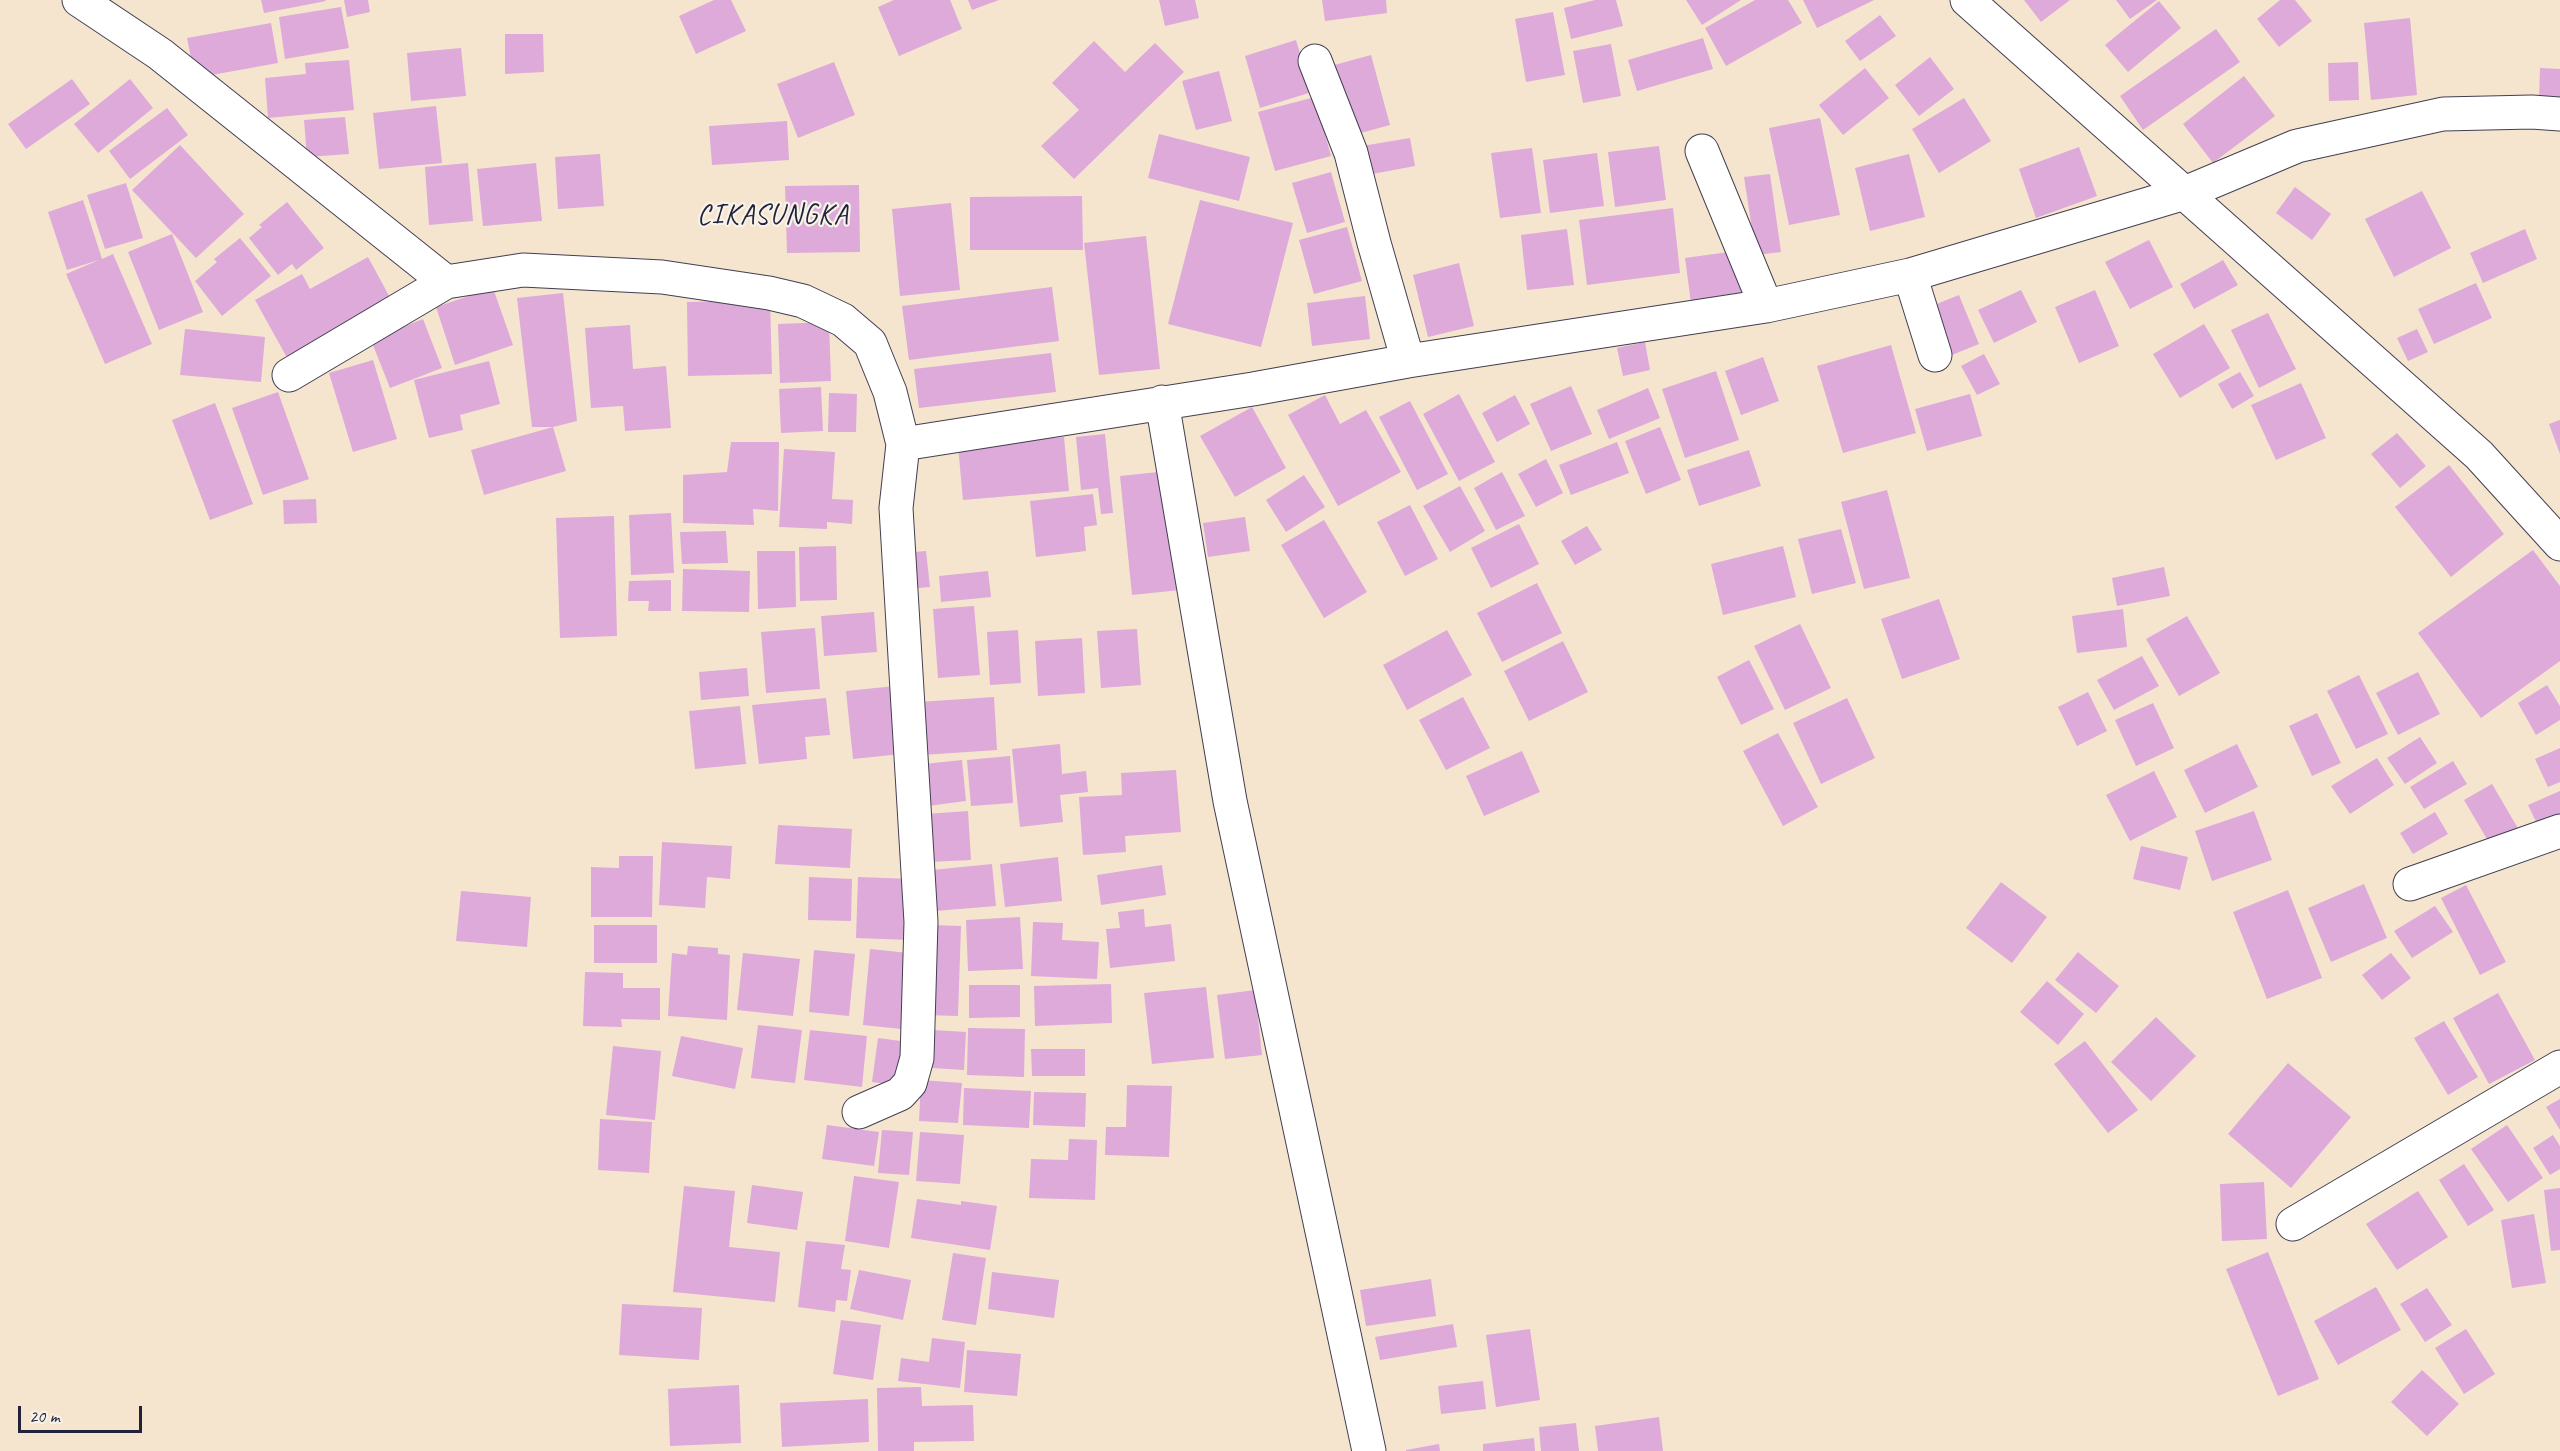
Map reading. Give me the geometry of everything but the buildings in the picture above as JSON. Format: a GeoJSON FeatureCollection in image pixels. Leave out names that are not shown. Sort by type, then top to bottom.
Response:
{"type":"FeatureCollection","features":[{"type":"Feature","properties":{"kind":"street"},"geometry":{"type":"LineString","coordinates":[[79,0],[160,54],[446,282]]}},
{"type":"Feature","properties":{"kind":"street"},"geometry":{"type":"LineString","coordinates":[[1967,0],[2479,455],[2560,544]]}},
{"type":"Feature","properties":{"kind":"street"},"geometry":{"type":"LineString","coordinates":[[1315,61],[1351,153],[1408,361]]}},
{"type":"Feature","properties":{"kind":"street"},"geometry":{"type":"LineString","coordinates":[[903,444],[1253,389],[1408,361],[1766,306],[1910,275],[2185,193],[2297,146],[2443,114],[2560,114]]}},
{"type":"Feature","properties":{"kind":"street"},"geometry":{"type":"LineString","coordinates":[[1701,151],[1766,306]]}},
{"type":"Feature","properties":{"kind":"street"},"geometry":{"type":"LineString","coordinates":[[289,375],[446,282],[523,270],[662,277],[769,293],[803,301],[843,320],[870,343],[890,392],[903,444],[896,508],[921,922],[917,1058],[910,1083],[900,1094],[860,1112]]}},
{"type":"Feature","properties":{"kind":"street"},"geometry":{"type":"LineString","coordinates":[[1910,275],[1935,355]]}},
{"type":"Feature","properties":{"kind":"street"},"geometry":{"type":"LineString","coordinates":[[1162,402],[1230,801],[1369,1451]]}},
{"type":"Feature","properties":{"kind":"street"},"geometry":{"type":"LineString","coordinates":[[2409,884],[2560,831]]}},
{"type":"Feature","properties":{"kind":"street"},"geometry":{"type":"LineString","coordinates":[[2293,1224],[2560,1066]]}},
{"type":"Feature","properties":{"kind":"district","name":"CIKASUNGKA"},"geometry":{"type":"Point","coordinates":[773,216]}}]}
